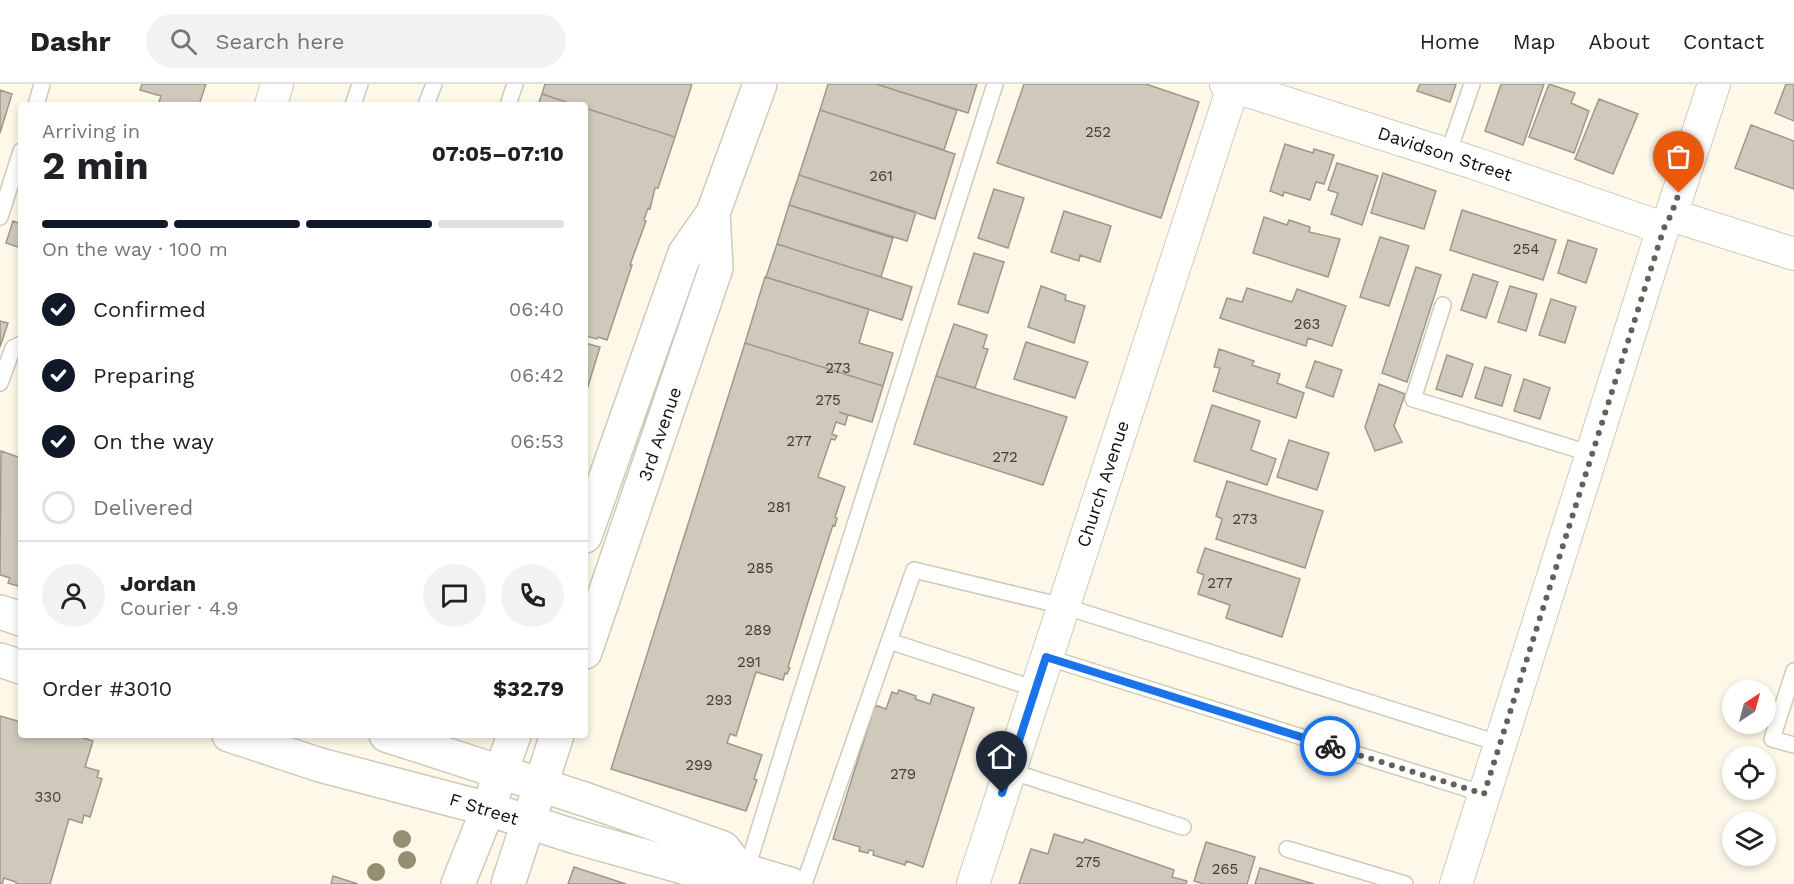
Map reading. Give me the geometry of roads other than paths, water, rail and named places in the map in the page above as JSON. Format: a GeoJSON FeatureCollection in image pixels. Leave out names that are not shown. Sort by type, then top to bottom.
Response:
{"type":"FeatureCollection","features":[{"type":"Feature","properties":{"kind":"main road","name":"3rd Avenue"},"geometry":{"type":"LineString","coordinates":[[588,528],[686,253],[713,213],[760,84]]}},
{"type":"Feature","properties":{"kind":"main road","name":"3rd Avenue"},"geometry":{"type":"LineString","coordinates":[[588,643],[716,268],[713,213]]}},
{"type":"Feature","properties":{"kind":"main road"},"geometry":{"type":"LineString","coordinates":[[0,612],[18,618]]}},
{"type":"Feature","properties":{"kind":"main road"},"geometry":{"type":"LineString","coordinates":[[0,660],[18,666]]}},
{"type":"Feature","properties":{"kind":"main road","name":"F Street"},"geometry":{"type":"LineString","coordinates":[[238,738],[320,765],[488,809],[715,876],[743,875]]}},
{"type":"Feature","properties":{"kind":"main road"},"geometry":{"type":"LineString","coordinates":[[395,738],[540,784],[723,848],[743,875],[790,884]]}},
{"type":"Feature","properties":{"kind":"main road"},"geometry":{"type":"LineString","coordinates":[[458,884],[513,738]]}},
{"type":"Feature","properties":{"kind":"main road"},"geometry":{"type":"LineString","coordinates":[[508,884],[556,738]]}},
{"type":"Feature","properties":{"kind":"street"},"geometry":{"type":"LineString","coordinates":[[272,102],[278,84]]}},
{"type":"Feature","properties":{"kind":"street"},"geometry":{"type":"LineString","coordinates":[[1456,884],[1592,454],[1714,84]]}},
{"type":"Feature","properties":{"kind":"street","name":"Davidson Street"},"geometry":{"type":"LineString","coordinates":[[1231,85],[1667,222],[1794,254]]}},
{"type":"Feature","properties":{"kind":"street","name":"Church Avenue"},"geometry":{"type":"LineString","coordinates":[[973,884],[1231,85]]}},
{"type":"Feature","properties":{"kind":"lane"},"geometry":{"type":"LineString","coordinates":[[37,102],[42,84]]}},
{"type":"Feature","properties":{"kind":"lane"},"geometry":{"type":"LineString","coordinates":[[354,102],[360,84]]}},
{"type":"Feature","properties":{"kind":"lane"},"geometry":{"type":"LineString","coordinates":[[427,102],[434,84]]}},
{"type":"Feature","properties":{"kind":"lane"},"geometry":{"type":"LineString","coordinates":[[509,102],[515,84]]}},
{"type":"Feature","properties":{"kind":"lane"},"geometry":{"type":"LineString","coordinates":[[743,875],[995,84]]}},
{"type":"Feature","properties":{"kind":"lane"},"geometry":{"type":"LineString","coordinates":[[1448,154],[1472,84]]}},
{"type":"Feature","properties":{"kind":"lane"},"geometry":{"type":"LineString","coordinates":[[1,210],[18,160]]}},
{"type":"Feature","properties":{"kind":"lane"},"geometry":{"type":"LineString","coordinates":[[1443,305],[1413,399],[1592,454]]}},
{"type":"Feature","properties":{"kind":"lane"},"geometry":{"type":"LineString","coordinates":[[0,383],[13,348],[18,346]]}},
{"type":"Feature","properties":{"kind":"lane"},"geometry":{"type":"LineString","coordinates":[[804,884],[914,570],[1063,606],[1501,744]]}},
{"type":"Feature","properties":{"kind":"lane"},"geometry":{"type":"LineString","coordinates":[[889,640],[1036,689]]}},
{"type":"Feature","properties":{"kind":"lane"},"geometry":{"type":"LineString","coordinates":[[1046,657],[1484,794]]}},
{"type":"Feature","properties":{"kind":"lane"},"geometry":{"type":"LineString","coordinates":[[1794,671],[1772,739],[1794,746]]}},
{"type":"Feature","properties":{"kind":"lane"},"geometry":{"type":"LineString","coordinates":[[1010,771],[1183,827]]}},
{"type":"Feature","properties":{"kind":"lane"},"geometry":{"type":"LineString","coordinates":[[1287,849],[1405,884]]}}]}
